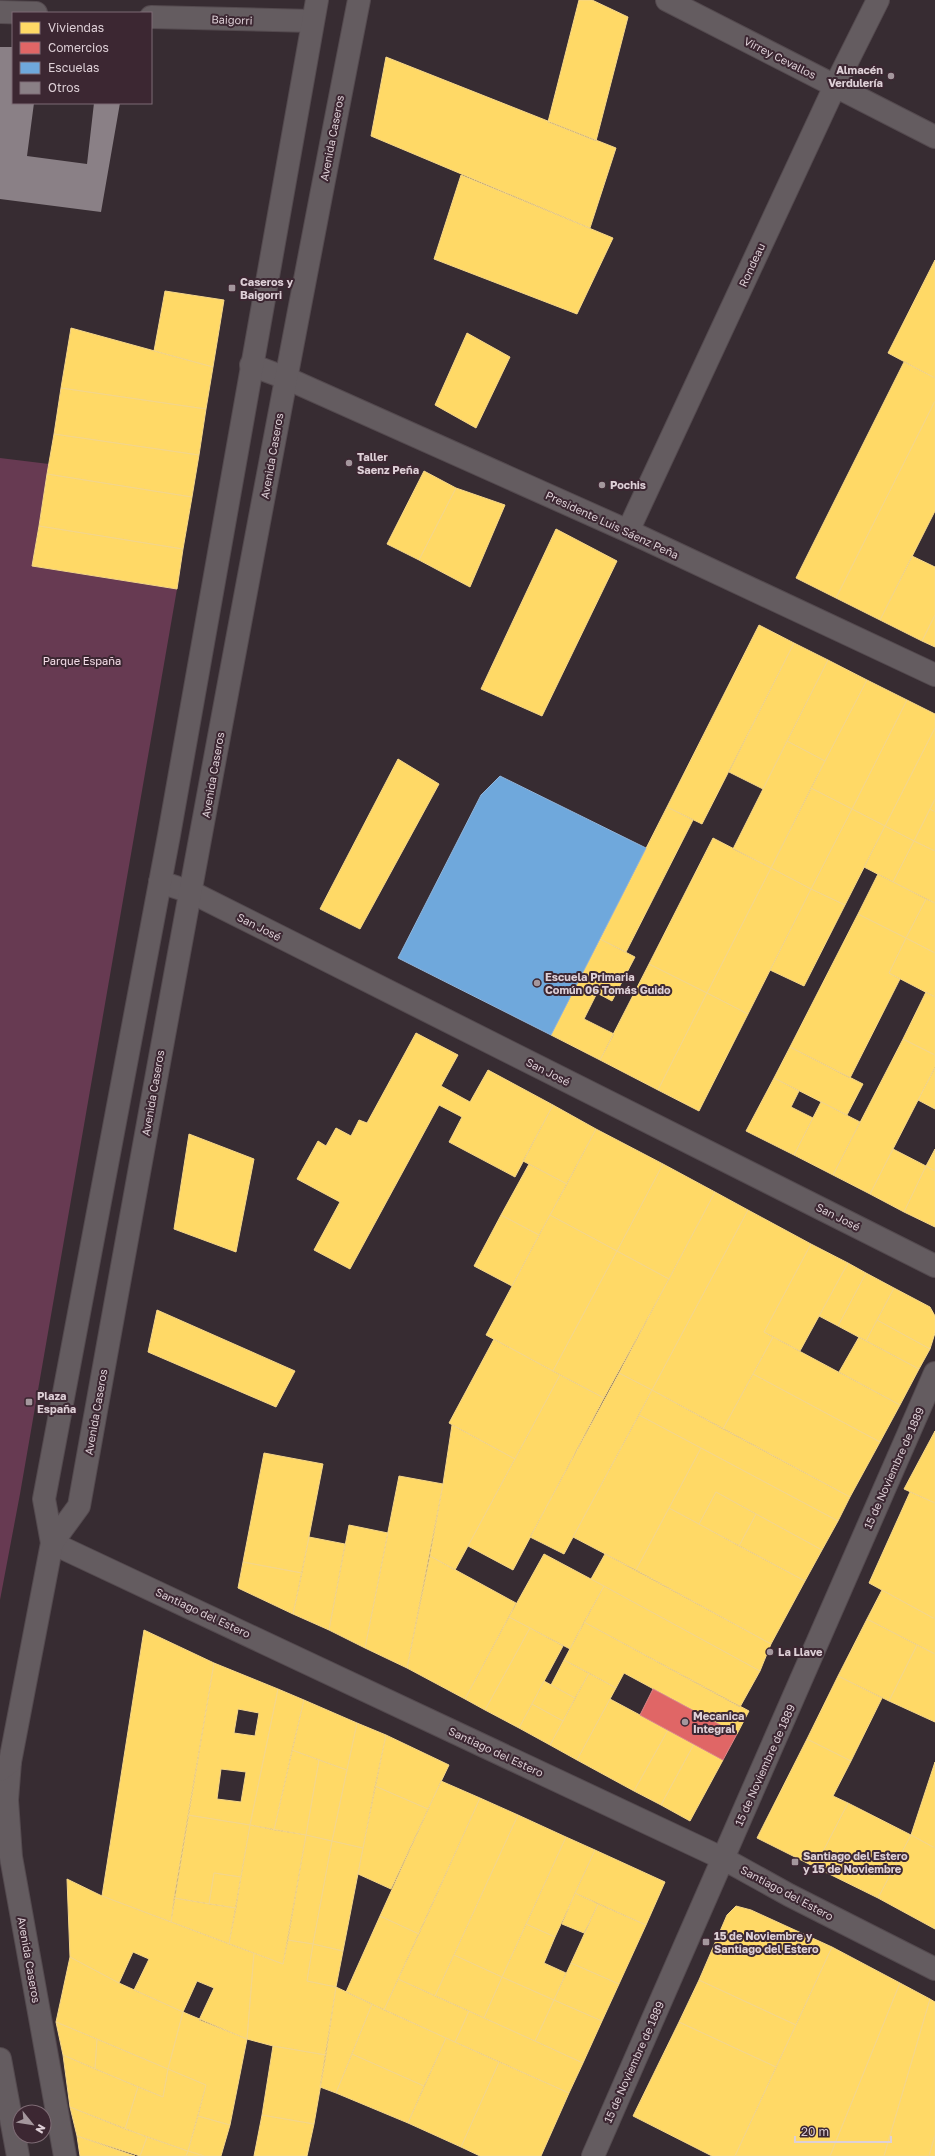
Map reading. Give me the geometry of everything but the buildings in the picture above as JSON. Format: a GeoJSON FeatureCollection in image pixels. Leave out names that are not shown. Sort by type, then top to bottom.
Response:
{"type":"FeatureCollection","features":[{"type":"Feature","properties":{"kind":"street","name":"Avenida Caseros"},"geometry":{"type":"LineString","coordinates":[[52,1542],[79,1506],[179,949],[191,892],[286,378],[359,0]]}},
{"type":"Feature","properties":{"kind":"street","name":"Virrey Cevallos"},"geometry":{"type":"LineString","coordinates":[[667,0],[935,137]]}},
{"type":"Feature","properties":{"kind":"street","name":"Rondeau"},"geometry":{"type":"LineString","coordinates":[[628,531],[835,86],[878,0]]}},
{"type":"Feature","properties":{"kind":"street","name":"Avenida Caseros"},"geometry":{"type":"LineString","coordinates":[[65,2156],[11,1857],[5,1766],[52,1542],[44,1499],[160,882],[315,10]]}},
{"type":"Feature","properties":{"kind":"street","name":"Baigorri"},"geometry":{"type":"LineString","coordinates":[[152,17],[315,10]]}},
{"type":"Feature","properties":{"kind":"street"},"geometry":{"type":"LineString","coordinates":[[0,12],[12,12]]}},
{"type":"Feature","properties":{"kind":"street","name":"Presidente Luis Sáenz Peña"},"geometry":{"type":"LineString","coordinates":[[251,365],[286,378],[628,531],[935,675]]}},
{"type":"Feature","properties":{"kind":"street","name":"San José"},"geometry":{"type":"LineString","coordinates":[[160,882],[191,892],[935,1266]]}},
{"type":"Feature","properties":{"kind":"street","name":"15 de Noviembre de 1889"},"geometry":{"type":"LineString","coordinates":[[592,2156],[724,1859],[935,1373]]}},
{"type":"Feature","properties":{"kind":"street","name":"Santiago del Estero"},"geometry":{"type":"LineString","coordinates":[[52,1542],[724,1859],[789,1895],[935,1969]]}},
{"type":"Feature","properties":{"kind":"street"},"geometry":{"type":"LineString","coordinates":[[0,2059],[18,2156]]}},
{"type":"Feature","properties":{"kind":"green space","name":"Parque España"},"geometry":{"type":"Polygon","coordinates":[[[0,458],[49,464],[32,566],[177,589],[20,1494],[0,1600],[0,458]]]}},
{"type":"Feature","properties":{"kind":"place","name":"Almacén Verdulería"},"geometry":{"type":"Point","coordinates":[891,76]}},
{"type":"Feature","properties":{"kind":"place","name":"Caseros y Baigorri"},"geometry":{"type":"Point","coordinates":[232,288]}},
{"type":"Feature","properties":{"kind":"place","name":"Taller Saenz Peña"},"geometry":{"type":"Point","coordinates":[349,463]}},
{"type":"Feature","properties":{"kind":"place","name":"Pochis"},"geometry":{"type":"Point","coordinates":[602,485]}},
{"type":"Feature","properties":{"kind":"place","name":"Escuela Primaria Común 06 Tomás Guido"},"geometry":{"type":"Point","coordinates":[537,983]}},
{"type":"Feature","properties":{"kind":"place","name":"Plaza España"},"geometry":{"type":"Point","coordinates":[29,1402]}},
{"type":"Feature","properties":{"kind":"place","name":"La Llave"},"geometry":{"type":"Point","coordinates":[770,1652]}},
{"type":"Feature","properties":{"kind":"place","name":"Mecanica Integral"},"geometry":{"type":"Point","coordinates":[685,1722]}},
{"type":"Feature","properties":{"kind":"place","name":"Santiago del Estero y 15 de Noviembre"},"geometry":{"type":"Point","coordinates":[795,1862]}},
{"type":"Feature","properties":{"kind":"place","name":"15 de Noviembre y Santiago del Estero"},"geometry":{"type":"Point","coordinates":[706,1942]}}]}
